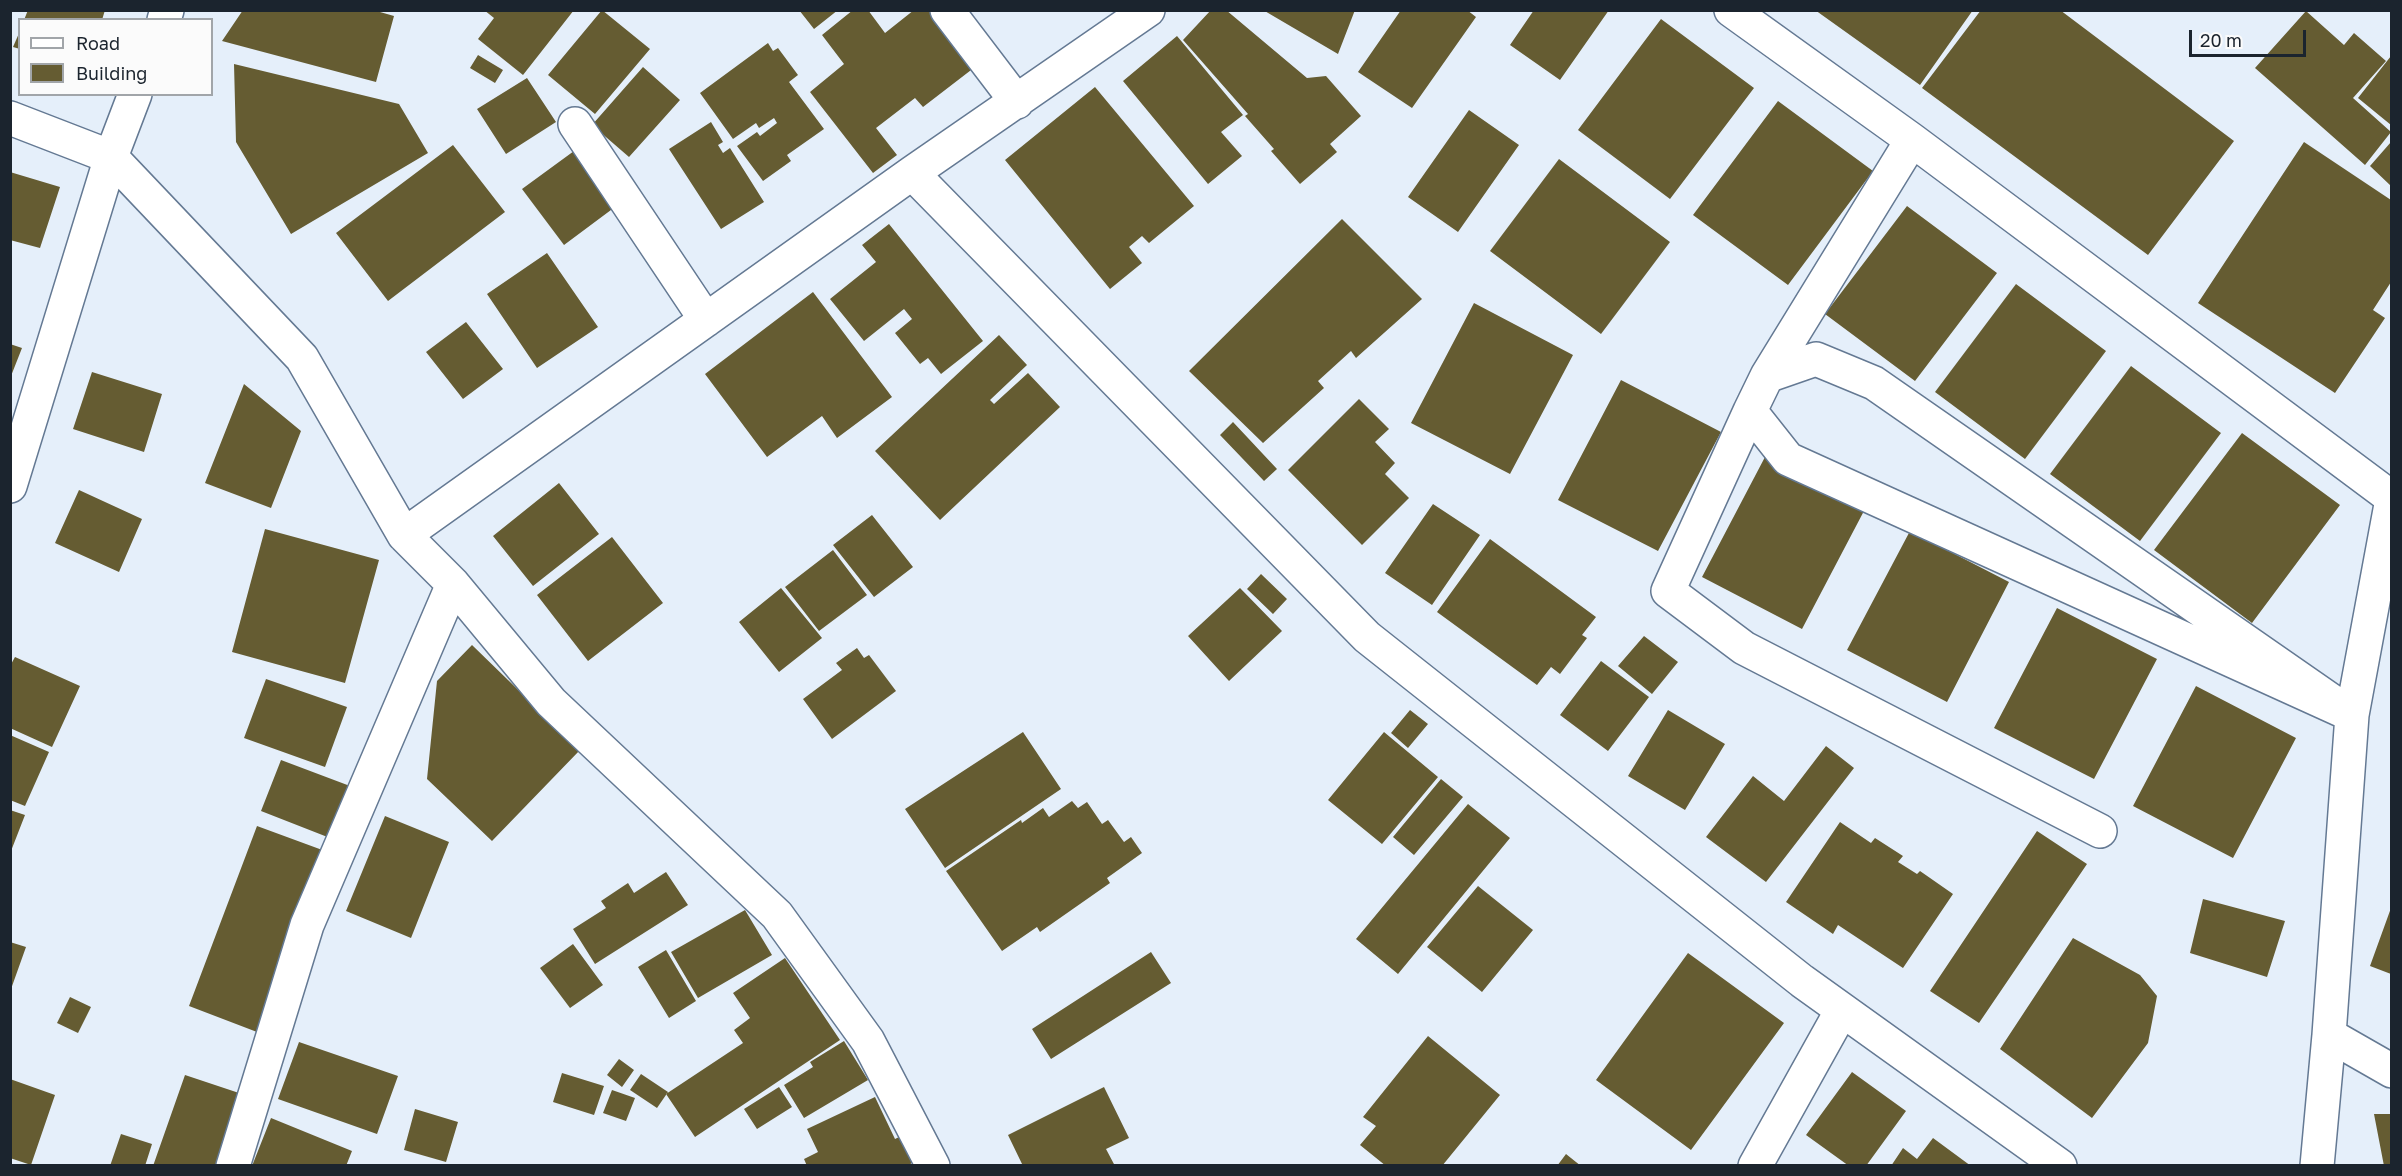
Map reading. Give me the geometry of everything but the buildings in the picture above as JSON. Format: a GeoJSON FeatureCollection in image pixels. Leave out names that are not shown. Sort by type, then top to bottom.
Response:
{"type":"FeatureCollection","features":[{"type":"Feature","properties":{"kind":"street"},"geometry":{"type":"LineString","coordinates":[[947,10],[1017,102]]}},
{"type":"Feature","properties":{"kind":"street"},"geometry":{"type":"LineString","coordinates":[[404,535],[912,173],[1148,10]]}},
{"type":"Feature","properties":{"kind":"street"},"geometry":{"type":"LineString","coordinates":[[1731,10],[1912,140],[2391,498],[2352,715],[2329,1035],[2317,1166]]}},
{"type":"Feature","properties":{"kind":"street"},"geometry":{"type":"LineString","coordinates":[[10,486],[111,157],[134,96]]}},
{"type":"Feature","properties":{"kind":"street"},"geometry":{"type":"LineString","coordinates":[[10,118],[111,157],[302,358],[404,535],[453,584],[551,702],[777,915],[868,1041],[933,1166]]}},
{"type":"Feature","properties":{"kind":"street"},"geometry":{"type":"LineString","coordinates":[[575,124],[706,320]]}},
{"type":"Feature","properties":{"kind":"street"},"geometry":{"type":"LineString","coordinates":[[1912,140],[1767,376],[1668,591],[1744,648],[2100,831]]}},
{"type":"Feature","properties":{"kind":"street"},"geometry":{"type":"LineString","coordinates":[[912,173],[1367,638],[1802,981],[2060,1166]]}},
{"type":"Feature","properties":{"kind":"street"},"geometry":{"type":"LineString","coordinates":[[1767,376],[1816,359],[1874,382],[2352,715]]}},
{"type":"Feature","properties":{"kind":"street"},"geometry":{"type":"LineString","coordinates":[[1750,411],[1788,459],[2352,715]]}},
{"type":"Feature","properties":{"kind":"street"},"geometry":{"type":"LineString","coordinates":[[233,1166],[307,926],[453,584]]}},
{"type":"Feature","properties":{"kind":"street"},"geometry":{"type":"LineString","coordinates":[[1755,1166],[1842,1010]]}},
{"type":"Feature","properties":{"kind":"street"},"geometry":{"type":"LineString","coordinates":[[2329,1035],[2391,1071]]}}]}
